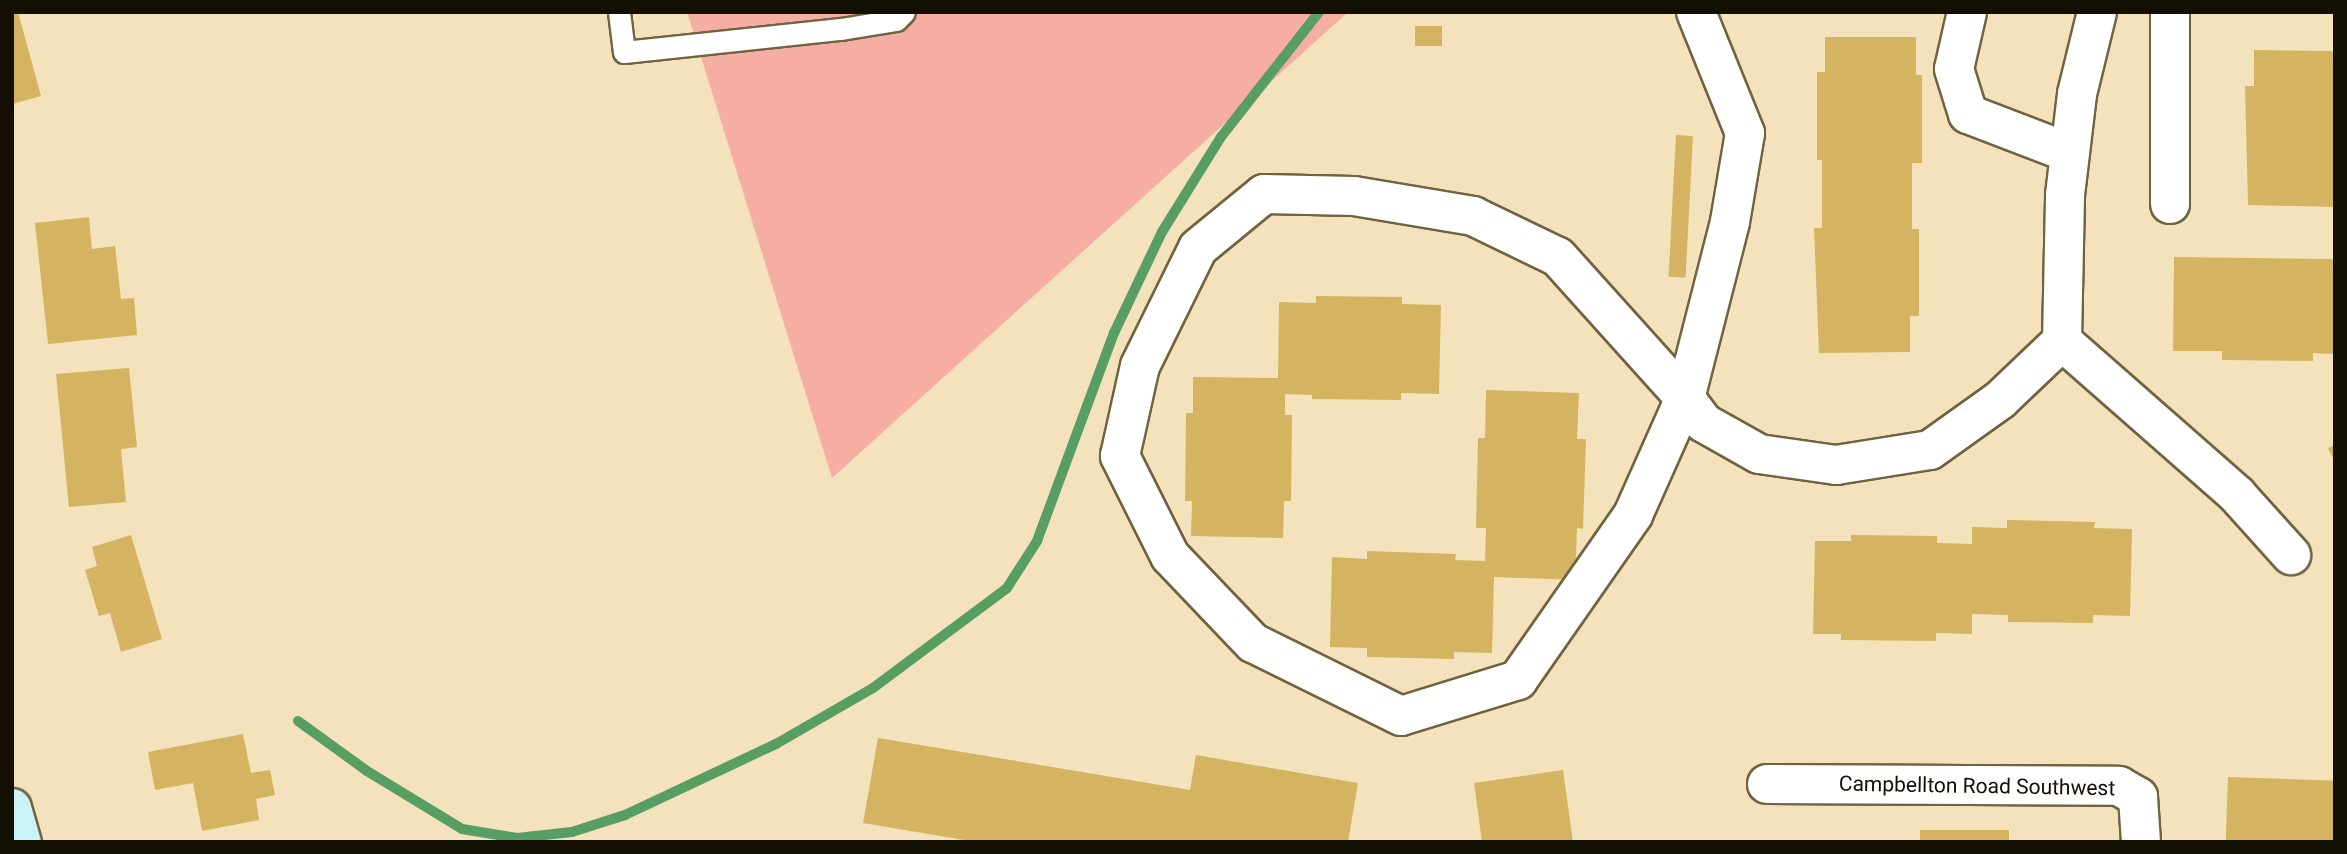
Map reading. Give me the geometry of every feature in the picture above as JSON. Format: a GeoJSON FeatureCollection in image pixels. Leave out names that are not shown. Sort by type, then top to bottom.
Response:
{"type":"FeatureCollection","features":[{"type":"Feature","properties":{"kind":"street"},"geometry":{"type":"LineString","coordinates":[[1696,12],[1745,133],[1730,222],[1685,398],[1633,515],[1518,680],[1401,716],[1253,643],[1170,556],[1120,456],[1139,366],[1198,248],[1264,194],[1354,196],[1473,216],[1558,257],[1685,398],[1704,423],[1759,454],[1836,465],[1930,450],[2000,400],[2062,341],[2070,153],[2077,94],[2097,12]]}},
{"type":"Feature","properties":{"kind":"street"},"geometry":{"type":"LineString","coordinates":[[1967,12],[1954,69],[1968,114],[2070,153]]}},
{"type":"Feature","properties":{"kind":"street"},"geometry":{"type":"LineString","coordinates":[[2170,12],[2170,204]]}},
{"type":"Feature","properties":{"kind":"street"},"geometry":{"type":"LineString","coordinates":[[2062,341],[2237,495],[2291,555]]}},
{"type":"Feature","properties":{"kind":"street","name":"Campbellton Road Southwest"},"geometry":{"type":"LineString","coordinates":[[1767,784],[2119,786],[2138,797],[2141,842]]}},
{"type":"Feature","properties":{"kind":"street"},"geometry":{"type":"LineString","coordinates":[[12,808],[22,842]]}},
{"type":"Feature","properties":{"kind":"lane"},"geometry":{"type":"LineString","coordinates":[[619,12],[624,52],[841,29],[896,20],[904,12]]}},
{"type":"Feature","properties":{"kind":"shaded area"},"geometry":{"type":"Polygon","coordinates":[[[687,12],[1348,12],[832,478],[687,12]]]}},
{"type":"Feature","properties":{"kind":"building"},"geometry":{"type":"Polygon","coordinates":[[[12,12],[18,12],[41,96],[12,104],[12,12]]]}},
{"type":"Feature","properties":{"kind":"building"},"geometry":{"type":"Polygon","coordinates":[[[1415,26],[1442,26],[1442,46],[1415,46],[1415,26]]]}},
{"type":"Feature","properties":{"kind":"building"},"geometry":{"type":"Polygon","coordinates":[[[1825,37],[1916,37],[1916,75],[1922,75],[1922,163],[1912,163],[1912,229],[1919,229],[1919,316],[1910,316],[1910,352],[1819,353],[1814,228],[1822,228],[1822,160],[1817,160],[1817,72],[1825,72],[1825,37]]]}},
{"type":"Feature","properties":{"kind":"building"},"geometry":{"type":"Polygon","coordinates":[[[2254,50],[2335,51],[2335,207],[2248,205],[2245,86],[2254,86],[2254,50]]]}},
{"type":"Feature","properties":{"kind":"building"},"geometry":{"type":"Polygon","coordinates":[[[1676,135],[1693,136],[1686,278],[1669,277],[1676,135]]]}},
{"type":"Feature","properties":{"kind":"building"},"geometry":{"type":"Polygon","coordinates":[[[89,217],[92,249],[115,246],[121,299],[134,298],[137,335],[48,344],[35,223],[89,217]]]}},
{"type":"Feature","properties":{"kind":"building"},"geometry":{"type":"Polygon","coordinates":[[[2174,257],[2335,259],[2335,354],[2313,353],[2313,361],[2222,360],[2222,351],[2173,351],[2174,257]]]}},
{"type":"Feature","properties":{"kind":"building"},"geometry":{"type":"Polygon","coordinates":[[[1316,296],[1402,297],[1402,304],[1441,305],[1439,394],[1401,393],[1401,400],[1312,399],[1312,395],[1285,394],[1285,415],[1292,415],[1291,501],[1284,501],[1283,538],[1191,536],[1192,501],[1185,501],[1186,413],[1193,413],[1193,377],[1278,378],[1279,302],[1316,303],[1316,296]]]}},
{"type":"Feature","properties":{"kind":"building"},"geometry":{"type":"Polygon","coordinates":[[[129,368],[137,447],[121,449],[126,502],[69,507],[56,374],[129,368]]]}},
{"type":"Feature","properties":{"kind":"building"},"geometry":{"type":"Polygon","coordinates":[[[1486,390],[1579,393],[1577,439],[1586,439],[1583,529],[1577,528],[1575,580],[1494,577],[1492,653],[1454,652],[1454,659],[1367,657],[1367,648],[1330,647],[1332,557],[1367,559],[1367,551],[1456,554],[1455,560],[1485,561],[1486,528],[1476,528],[1478,438],[1485,438],[1486,390]]]}},
{"type":"Feature","properties":{"kind":"building"},"geometry":{"type":"Polygon","coordinates":[[[2335,445],[2335,462],[2328,448],[2335,445]]]}},
{"type":"Feature","properties":{"kind":"building"},"geometry":{"type":"Polygon","coordinates":[[[2007,520],[2095,522],[2094,528],[2132,529],[2130,616],[2093,615],[2093,623],[2008,622],[2008,615],[1972,614],[1972,634],[1936,633],[1936,641],[1841,640],[1841,634],[1813,634],[1815,541],[1851,541],[1851,535],[1937,536],[1937,543],[1972,544],[1972,527],[2007,528],[2007,520]]]}},
{"type":"Feature","properties":{"kind":"building"},"geometry":{"type":"Polygon","coordinates":[[[131,535],[162,639],[121,652],[110,613],[99,616],[85,570],[97,566],[92,547],[131,535]]]}},
{"type":"Feature","properties":{"kind":"building"},"geometry":{"type":"Polygon","coordinates":[[[243,734],[251,773],[270,770],[275,795],[256,799],[259,820],[202,831],[193,783],[155,790],[148,752],[243,734]]]}},
{"type":"Feature","properties":{"kind":"building"},"geometry":{"type":"Polygon","coordinates":[[[878,738],[1190,790],[1196,755],[1358,783],[1348,842],[976,842],[863,823],[878,738]]]}},
{"type":"Feature","properties":{"kind":"building"},"geometry":{"type":"Polygon","coordinates":[[[1563,770],[1573,842],[1482,842],[1474,783],[1563,770]]]}},
{"type":"Feature","properties":{"kind":"building"},"geometry":{"type":"Polygon","coordinates":[[[2228,777],[2335,781],[2333,842],[2226,842],[2228,777]]]}},
{"type":"Feature","properties":{"kind":"building"},"geometry":{"type":"Polygon","coordinates":[[[1920,830],[2009,830],[2009,842],[1920,842],[1920,830]]]}},
{"type":"Feature","properties":{"kind":"waterway"},"geometry":{"type":"LineString","coordinates":[[298,721],[367,771],[462,829],[517,838],[572,832],[625,815],[776,744],[873,688],[1007,588],[1037,541],[1114,333],[1162,232],[1221,137],[1319,12]]}}]}
